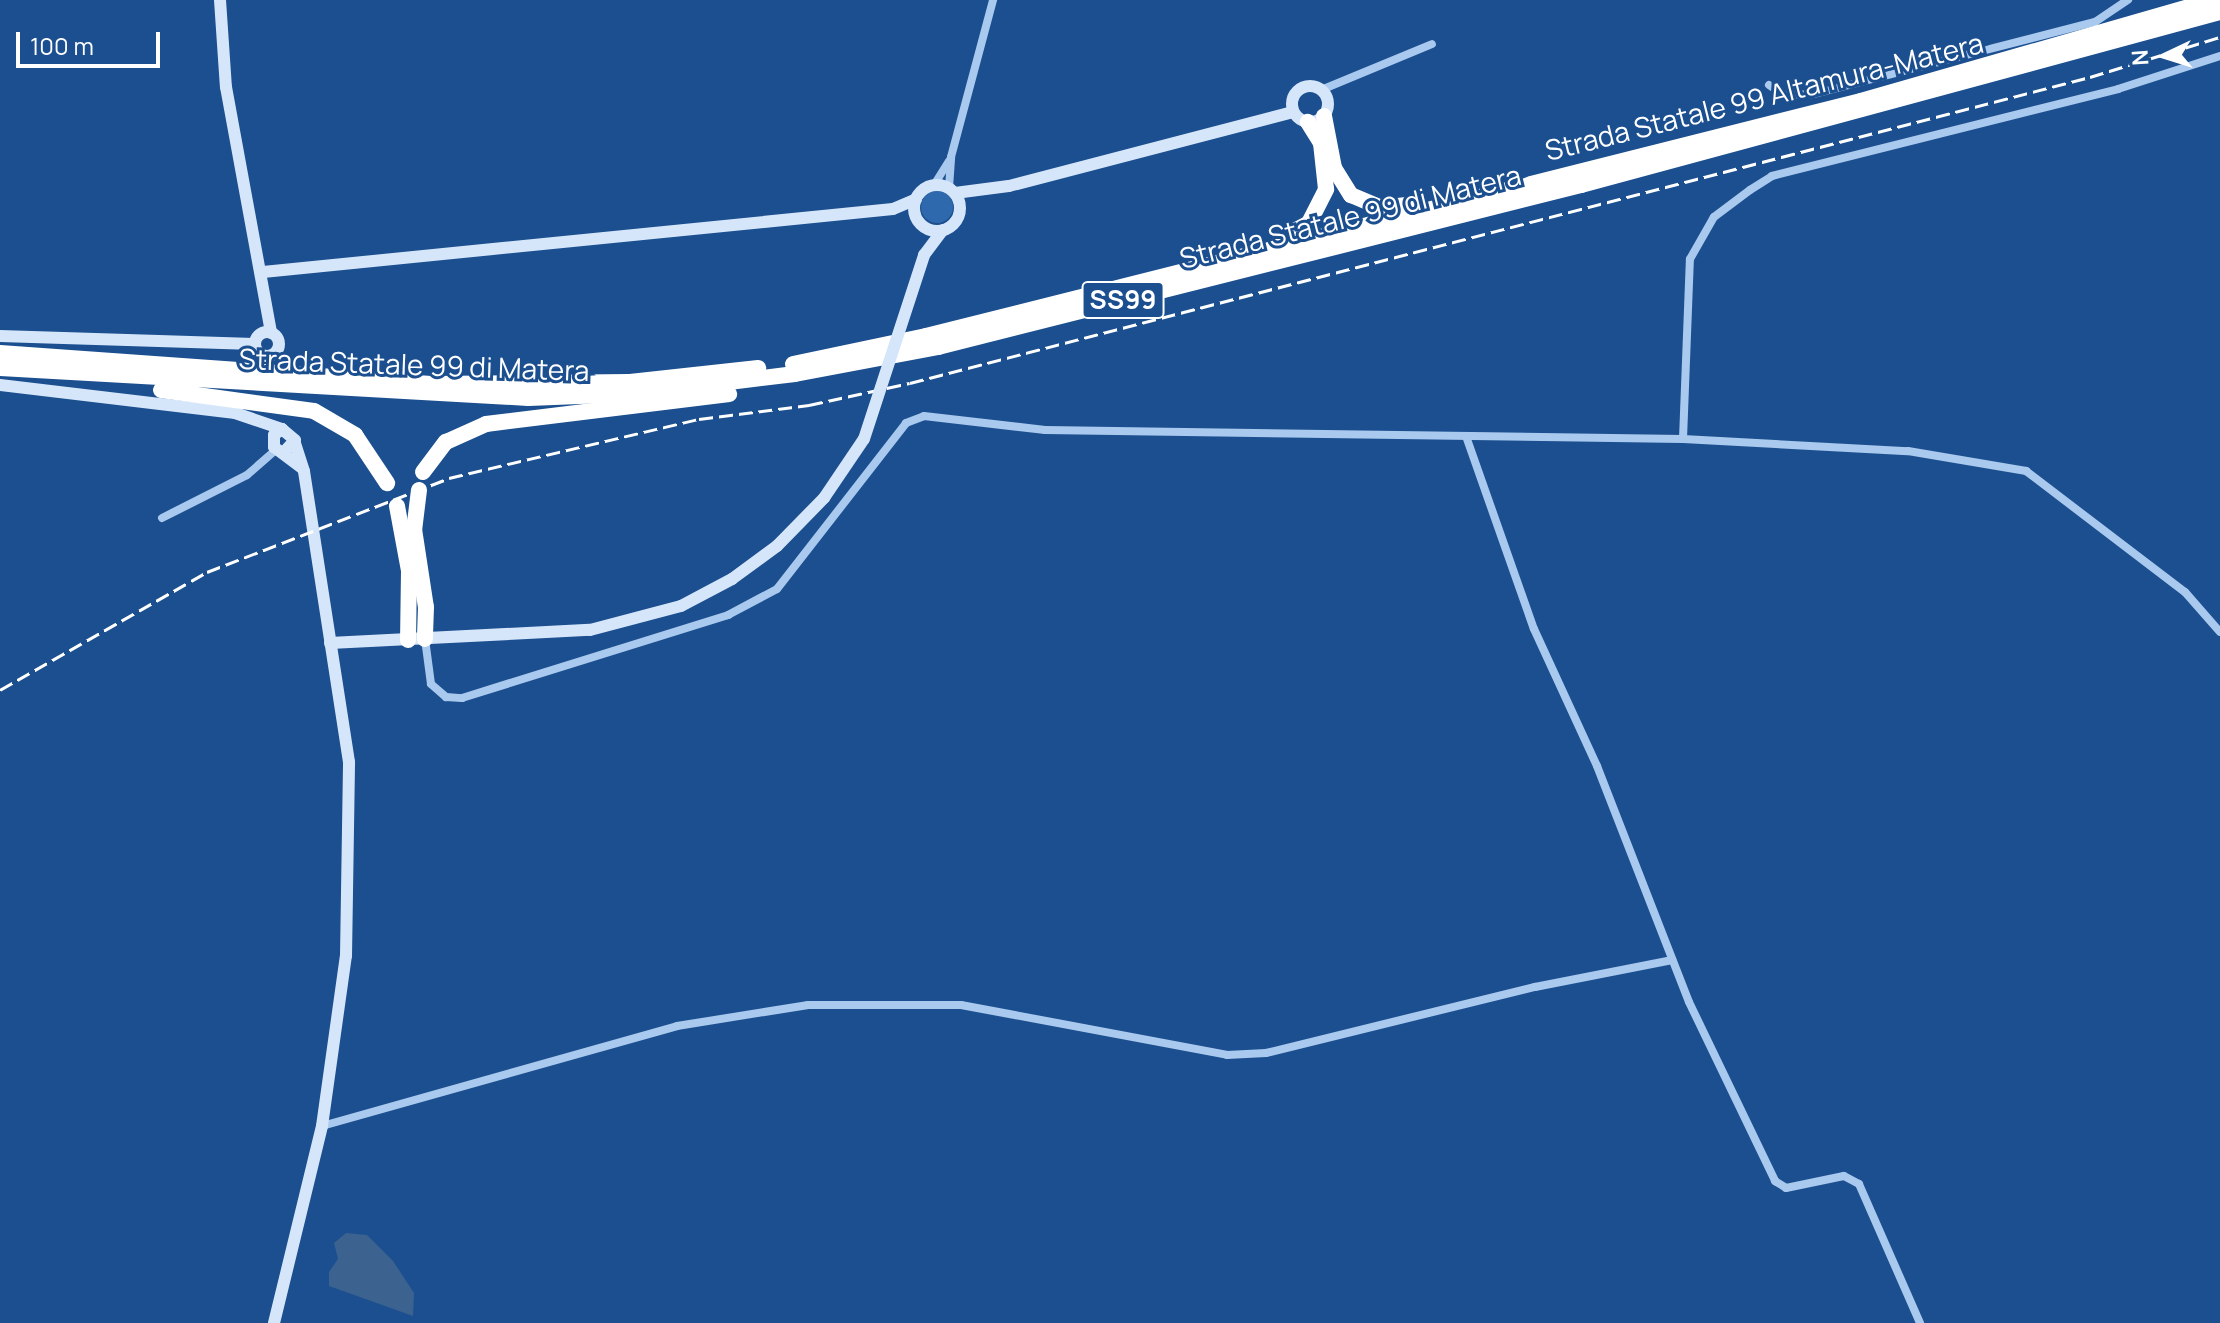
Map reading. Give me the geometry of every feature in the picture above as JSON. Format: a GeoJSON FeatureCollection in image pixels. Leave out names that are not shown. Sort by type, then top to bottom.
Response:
{"type":"FeatureCollection","features":[{"type":"Feature","properties":{"kind":"highway","name":"Strada Statale 99 Altamura-Matera"},"geometry":{"type":"LineString","coordinates":[[0,353],[431,384],[630,382],[794,363],[1080,298],[1695,142],[2121,28],[2213,0]]}},
{"type":"Feature","properties":{"kind":"highway","name":"Strada Statale 99 di Matera"},"geometry":{"type":"LineString","coordinates":[[0,368],[528,398],[713,386],[938,347],[1860,113],[2220,12]]}},
{"type":"Feature","properties":{"kind":"highway"},"geometry":{"type":"LineString","coordinates":[[1309,117],[1340,182],[1364,204],[1381,208],[1695,142]]}},
{"type":"Feature","properties":{"kind":"highway"},"geometry":{"type":"LineString","coordinates":[[1080,298],[1295,234],[1309,223],[1326,189],[1327,168],[1309,117]]}},
{"type":"Feature","properties":{"kind":"highway"},"geometry":{"type":"LineString","coordinates":[[423,472],[446,442],[486,424],[737,393],[840,374],[938,347]]}},
{"type":"Feature","properties":{"kind":"highway"},"geometry":{"type":"LineString","coordinates":[[45,371],[314,411],[355,435],[387,483]]}},
{"type":"Feature","properties":{"kind":"highway"},"geometry":{"type":"LineString","coordinates":[[416,640],[426,607],[414,529],[419,490]]}},
{"type":"Feature","properties":{"kind":"highway"},"geometry":{"type":"LineString","coordinates":[[397,506],[409,571],[416,640]]}},
{"type":"Feature","properties":{"kind":"street"},"geometry":{"type":"LineString","coordinates":[[220,0],[226,87],[263,272],[271,333],[279,342],[275,353],[264,357],[254,344]]}},
{"type":"Feature","properties":{"kind":"street"},"geometry":{"type":"LineString","coordinates":[[263,272],[893,209],[916,199],[934,185],[951,157],[993,0]]}},
{"type":"Feature","properties":{"kind":"street"},"geometry":{"type":"LineString","coordinates":[[1769,85],[1784,95],[1814,94],[2095,22],[2128,0]]}},
{"type":"Feature","properties":{"kind":"street"},"geometry":{"type":"LineString","coordinates":[[2121,28],[2134,18],[2188,0]]}},
{"type":"Feature","properties":{"kind":"street"},"geometry":{"type":"LineString","coordinates":[[1309,117],[1299,90],[1321,90],[1432,44]]}},
{"type":"Feature","properties":{"kind":"street"},"geometry":{"type":"LineString","coordinates":[[1683,439],[1690,259],[1714,217],[1750,190],[1772,176],[2118,89],[2220,56]]}},
{"type":"Feature","properties":{"kind":"street"},"geometry":{"type":"LineString","coordinates":[[934,185],[952,190],[983,192],[1309,117],[1327,100],[1321,90]]}},
{"type":"Feature","properties":{"kind":"street"},"geometry":{"type":"LineString","coordinates":[[951,157],[952,190],[960,208]]}},
{"type":"Feature","properties":{"kind":"street"},"geometry":{"type":"LineString","coordinates":[[330,643],[590,630],[681,606],[732,579],[777,546],[824,498],[864,439],[924,255],[943,230],[955,222],[960,208],[983,192]]}},
{"type":"Feature","properties":{"kind":"street"},"geometry":{"type":"LineString","coordinates":[[916,199],[924,255]]}},
{"type":"Feature","properties":{"kind":"street"},"geometry":{"type":"LineString","coordinates":[[893,209],[943,230]]}},
{"type":"Feature","properties":{"kind":"street"},"geometry":{"type":"LineString","coordinates":[[254,344],[260,334],[271,333]]}},
{"type":"Feature","properties":{"kind":"street"},"geometry":{"type":"LineString","coordinates":[[0,336],[254,344]]}},
{"type":"Feature","properties":{"kind":"street"},"geometry":{"type":"LineString","coordinates":[[0,385],[255,418],[282,443],[304,471],[349,762],[346,956],[322,1126],[274,1323]]}},
{"type":"Feature","properties":{"kind":"street"},"geometry":{"type":"LineString","coordinates":[[416,640],[431,684],[446,697],[462,698],[728,615],[777,589],[906,423],[924,416],[1045,430],[1467,439],[1683,439],[1908,451],[2026,471],[2185,592],[2220,632]]}},
{"type":"Feature","properties":{"kind":"street"},"geometry":{"type":"LineString","coordinates":[[1467,439],[1534,629],[1597,766],[1672,960],[1775,1181],[1786,1188],[1844,1176],[1859,1184],[1920,1323]]}},
{"type":"Feature","properties":{"kind":"street"},"geometry":{"type":"LineString","coordinates":[[162,518],[247,475],[282,443]]}},
{"type":"Feature","properties":{"kind":"street"},"geometry":{"type":"LineString","coordinates":[[322,1126],[677,1026],[808,1005],[961,1005],[1178,1047],[1253,1054],[1672,960]]}},
{"type":"Feature","properties":{"kind":"shaded area"},"geometry":{"type":"Polygon","coordinates":[[[937,191],[948,196],[953,207],[948,218],[937,223],[926,218],[921,207],[926,196],[937,191]]]}},
{"type":"Feature","properties":{"kind":"shaded area"},"geometry":{"type":"Polygon","coordinates":[[[346,1233],[367,1235],[393,1261],[414,1293],[413,1316],[329,1286],[329,1272],[338,1259],[334,1243],[346,1233]]]}},
{"type":"Feature","properties":{"kind":"railway"},"geometry":{"type":"LineString","coordinates":[[0,690],[207,572],[449,478],[699,419],[809,405],[910,383],[2090,77],[2220,37]]}}]}
